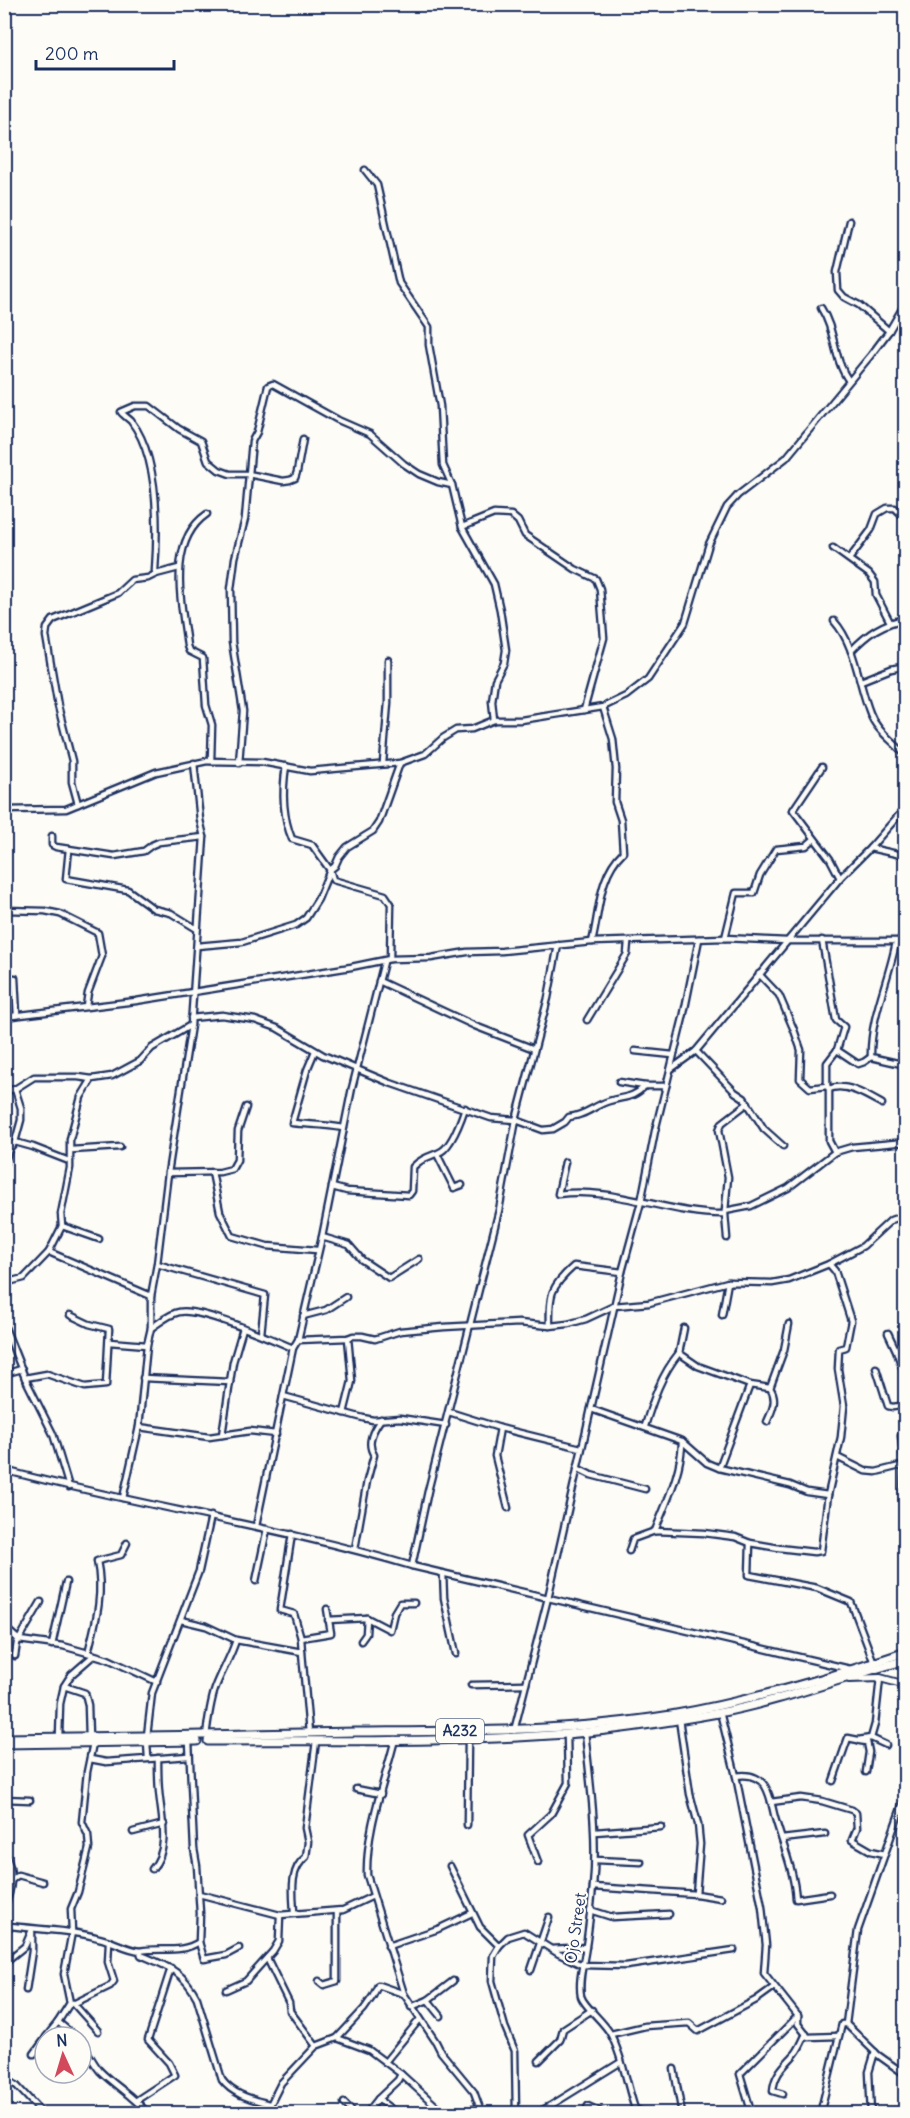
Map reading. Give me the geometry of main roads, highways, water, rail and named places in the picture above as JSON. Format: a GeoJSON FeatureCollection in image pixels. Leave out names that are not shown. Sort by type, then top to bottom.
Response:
{"type":"FeatureCollection","features":[{"type":"Feature","properties":{"kind":"highway","name":"A232"},"geometry":{"type":"LineString","coordinates":[[147,1739],[189,1741],[394,1739],[626,1721],[672,1714],[778,1691],[906,1652]]}},
{"type":"Feature","properties":{"kind":"highway","name":"A232"},"geometry":{"type":"LineString","coordinates":[[4,1744],[309,1733],[434,1735],[468,1738],[567,1734],[720,1712],[906,1661]]}},
{"type":"Feature","properties":{"kind":"highway","name":"A232"},"geometry":{"type":"LineString","coordinates":[[4,1738],[91,1740]]}},
{"type":"Feature","properties":{"kind":"main road"},"geometry":{"type":"LineString","coordinates":[[906,1661],[906,1674]]}},
{"type":"Feature","properties":{"kind":"main road"},"geometry":{"type":"LineString","coordinates":[[846,1679],[880,1678],[906,1685]]}}]}
